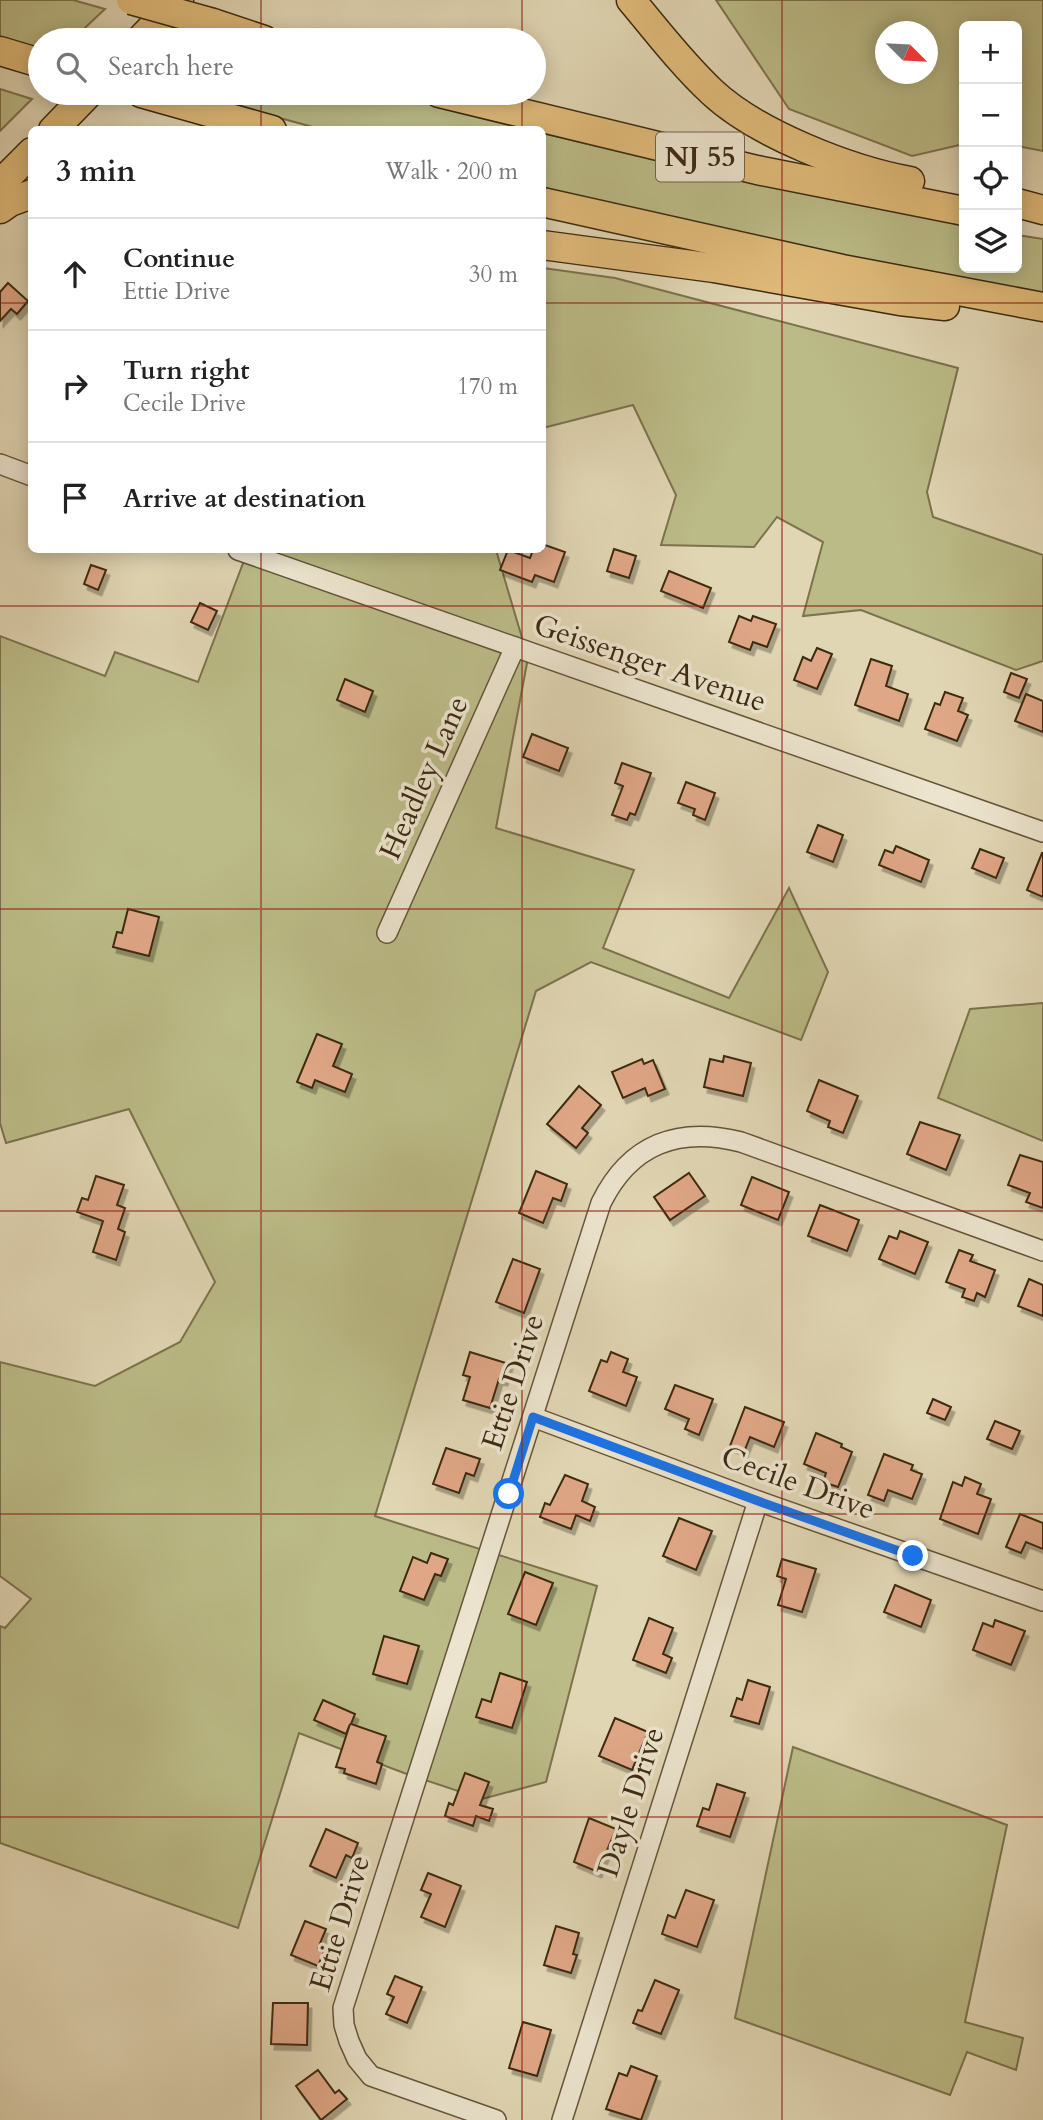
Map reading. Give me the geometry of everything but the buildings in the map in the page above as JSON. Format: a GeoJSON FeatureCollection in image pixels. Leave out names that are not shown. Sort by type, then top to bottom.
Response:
{"type":"FeatureCollection","features":[{"type":"Feature","properties":{"kind":"highway"},"geometry":{"type":"LineString","coordinates":[[131,0],[228,28]]}},
{"type":"Feature","properties":{"kind":"highway"},"geometry":{"type":"LineString","coordinates":[[152,28],[179,0]]}},
{"type":"Feature","properties":{"kind":"highway"},"geometry":{"type":"LineString","coordinates":[[631,0],[713,93],[764,128],[876,175],[959,191]]}},
{"type":"Feature","properties":{"kind":"highway"},"geometry":{"type":"LineString","coordinates":[[0,51],[28,59]]}},
{"type":"Feature","properties":{"kind":"highway"},"geometry":{"type":"LineString","coordinates":[[57,124],[77,105]]}},
{"type":"Feature","properties":{"kind":"highway"},"geometry":{"type":"LineString","coordinates":[[185,105],[258,126]]}},
{"type":"Feature","properties":{"kind":"highway","name":"NJ 55"},"geometry":{"type":"LineString","coordinates":[[489,105],[757,170],[959,210]]}},
{"type":"Feature","properties":{"kind":"highway"},"geometry":{"type":"LineString","coordinates":[[0,168],[28,146]]}},
{"type":"Feature","properties":{"kind":"highway"},"geometry":{"type":"LineString","coordinates":[[0,184],[28,156]]}},
{"type":"Feature","properties":{"kind":"highway"},"geometry":{"type":"LineString","coordinates":[[0,209],[28,196]]}},
{"type":"Feature","properties":{"kind":"highway"},"geometry":{"type":"LineString","coordinates":[[546,203],[842,269],[1043,307]]}},
{"type":"Feature","properties":{"kind":"highway"},"geometry":{"type":"LineString","coordinates":[[1022,204],[1043,210]]}},
{"type":"Feature","properties":{"kind":"highway"},"geometry":{"type":"LineString","coordinates":[[1022,222],[1043,225]]}},
{"type":"Feature","properties":{"kind":"highway"},"geometry":{"type":"LineString","coordinates":[[546,246],[714,268],[900,301],[1043,316]]}},
{"type":"Feature","properties":{"kind":"street"},"geometry":{"type":"LineString","coordinates":[[0,464],[28,474]]}},
{"type":"Feature","properties":{"kind":"street","name":"Geissenger Avenue"},"geometry":{"type":"LineString","coordinates":[[247,553],[1043,832]]}},
{"type":"Feature","properties":{"kind":"street","name":"Headley Lane"},"geometry":{"type":"LineString","coordinates":[[387,933],[515,647]]}},
{"type":"Feature","properties":{"kind":"street","name":"Ettie Drive"},"geometry":{"type":"LineString","coordinates":[[496,2120],[372,2076],[357,2059],[349,2041],[343,2008],[601,1202],[610,1184],[639,1153],[655,1145],[674,1139],[719,1136],[1043,1251]]}},
{"type":"Feature","properties":{"kind":"street","name":"Cecile Drive"},"geometry":{"type":"LineString","coordinates":[[533,1417],[758,1501],[1043,1601]]}},
{"type":"Feature","properties":{"kind":"street","name":"Dayle Drive"},"geometry":{"type":"LineString","coordinates":[[562,2120],[758,1501]]}},
{"type":"Feature","properties":{"kind":"green space"},"geometry":{"type":"Polygon","coordinates":[[[0,0],[73,0],[105,9],[85,28],[28,28],[28,48],[0,40],[0,0]]]}},
{"type":"Feature","properties":{"kind":"green space"},"geometry":{"type":"Polygon","coordinates":[[[716,0],[1043,0],[1043,151],[1022,147],[1022,21],[959,21],[959,145],[912,156],[789,109],[716,0]]]}},
{"type":"Feature","properties":{"kind":"green space"},"geometry":{"type":"Polygon","coordinates":[[[0,89],[28,98],[28,103],[0,131],[0,89]]]}},
{"type":"Feature","properties":{"kind":"green space"},"geometry":{"type":"Polygon","coordinates":[[[233,105],[433,105],[517,126],[309,126],[233,105]]]}},
{"type":"Feature","properties":{"kind":"green space"},"geometry":{"type":"Polygon","coordinates":[[[546,134],[754,183],[959,224],[959,273],[1022,273],[1022,236],[1043,239],[1043,294],[845,257],[546,189],[546,134]]]}},
{"type":"Feature","properties":{"kind":"green space"},"geometry":{"type":"Polygon","coordinates":[[[546,268],[615,278],[958,368],[927,492],[933,517],[1043,555],[1043,661],[1016,670],[861,610],[803,616],[823,542],[777,517],[754,547],[661,545],[676,495],[633,405],[546,427],[546,268]]]}},
{"type":"Feature","properties":{"kind":"green space"},"geometry":{"type":"Polygon","coordinates":[[[247,553],[497,553],[528,658],[496,828],[634,870],[603,948],[729,998],[789,888],[828,972],[801,1040],[591,962],[536,991],[375,1516],[597,1586],[546,1782],[482,1799],[299,1733],[238,1928],[0,1843],[0,1626],[5,1628],[31,1599],[0,1576],[0,1362],[95,1386],[180,1342],[215,1282],[129,1109],[6,1143],[0,1123],[0,636],[105,676],[115,652],[198,682],[247,553]]]}},
{"type":"Feature","properties":{"kind":"green space"},"geometry":{"type":"Polygon","coordinates":[[[1043,1003],[1043,1141],[938,1098],[970,1009],[1043,1003]]]}},
{"type":"Feature","properties":{"kind":"green space"},"geometry":{"type":"Polygon","coordinates":[[[793,1747],[1007,1825],[965,2022],[1023,2038],[1016,2070],[967,2052],[950,2095],[735,2018],[793,1747]]]}},
{"type":"Feature","properties":{"kind":"route"},"geometry":{"type":"LineString","coordinates":[[509,1494],[533,1417],[913,1556]]}}]}
